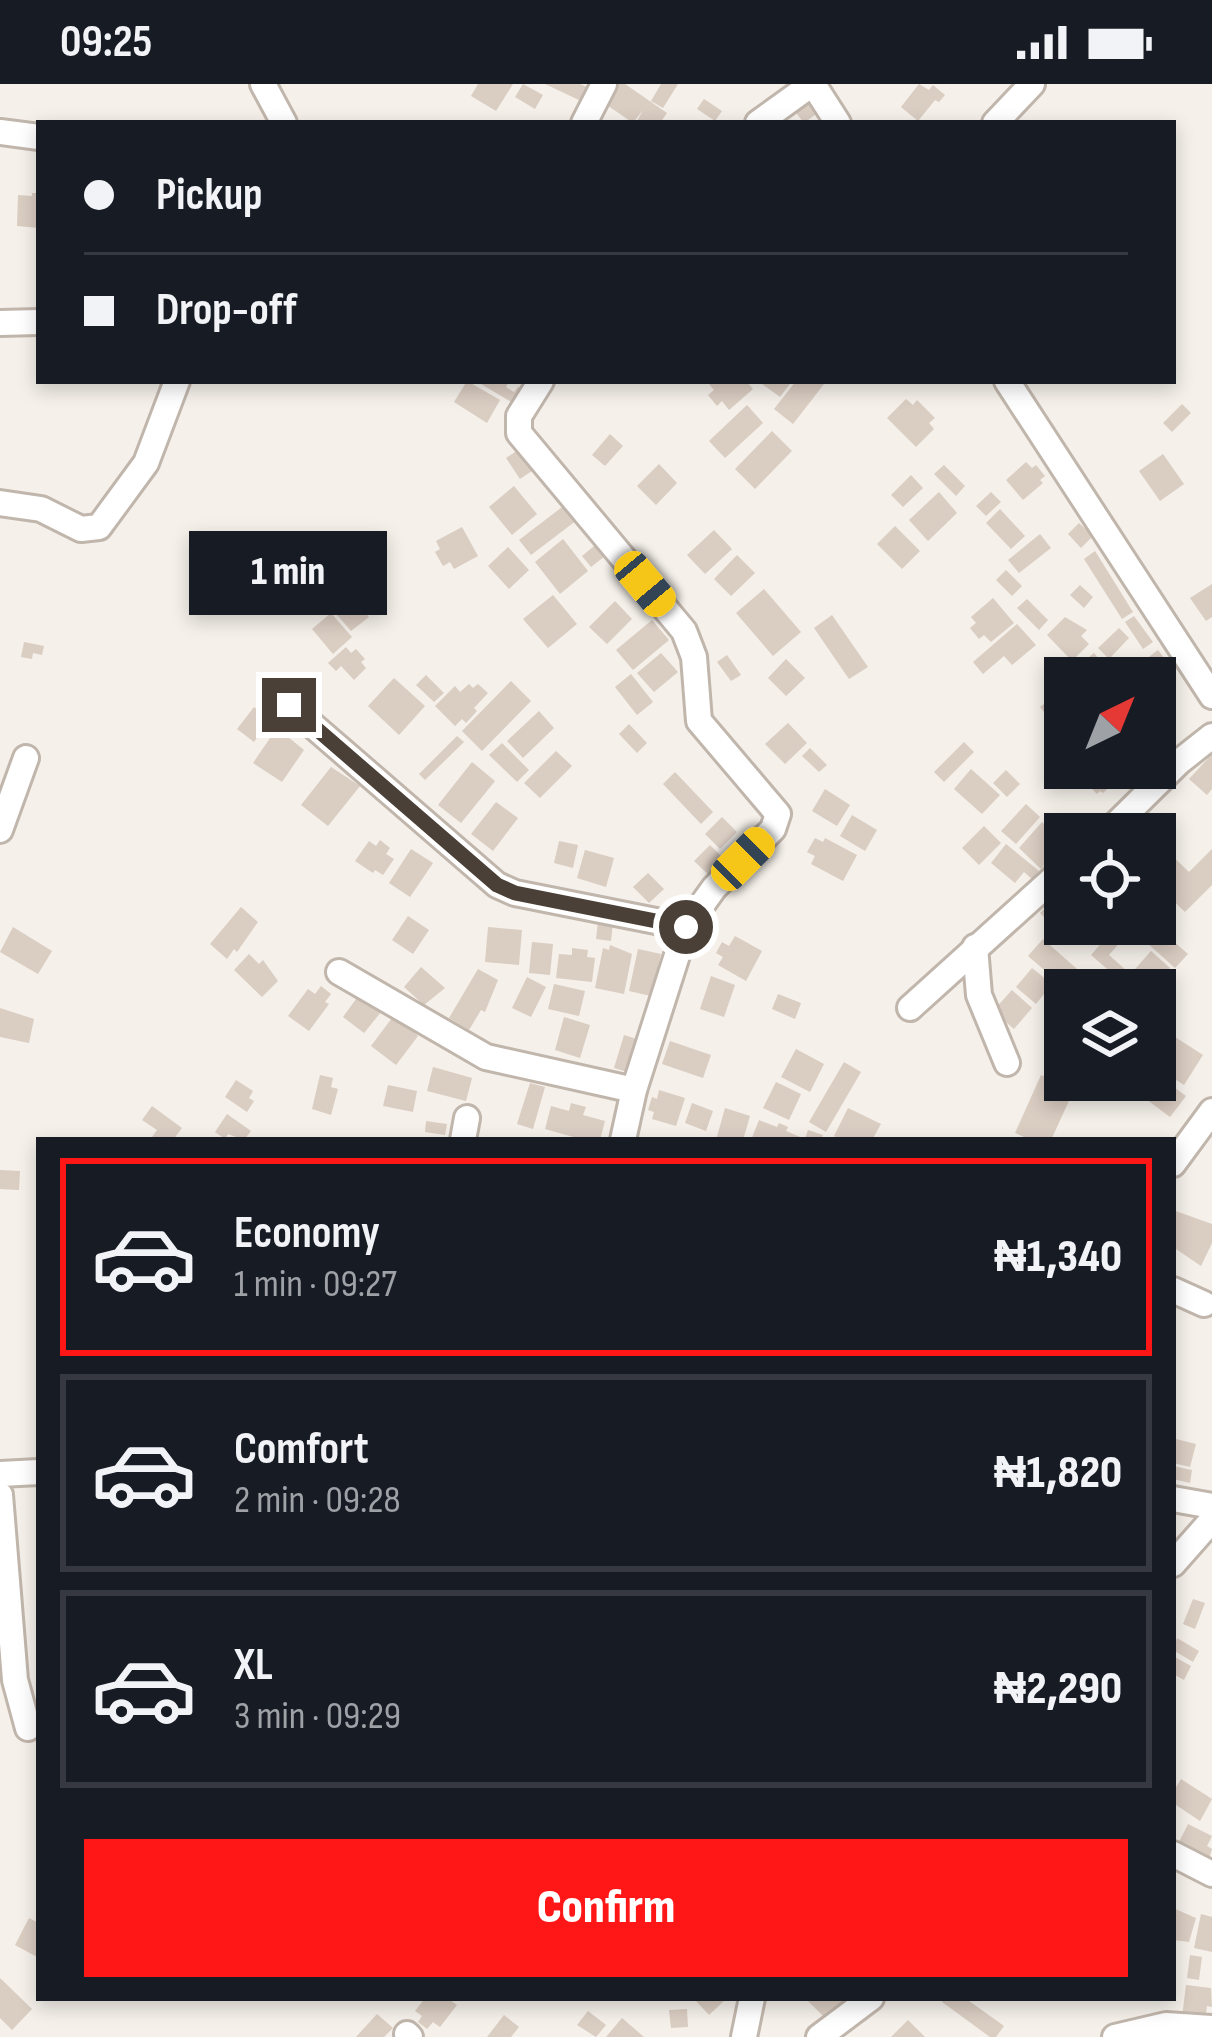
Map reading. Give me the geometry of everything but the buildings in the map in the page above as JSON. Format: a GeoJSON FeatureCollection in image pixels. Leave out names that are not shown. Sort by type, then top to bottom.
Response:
{"type":"FeatureCollection","features":[{"type":"Feature","properties":{"kind":"street"},"geometry":{"type":"LineString","coordinates":[[263,84],[282,120]]}},
{"type":"Feature","properties":{"kind":"street"},"geometry":{"type":"LineString","coordinates":[[586,120],[604,84]]}},
{"type":"Feature","properties":{"kind":"street"},"geometry":{"type":"LineString","coordinates":[[762,120],[812,84],[836,120]]}},
{"type":"Feature","properties":{"kind":"street"},"geometry":{"type":"LineString","coordinates":[[998,120],[1032,84]]}},
{"type":"Feature","properties":{"kind":"street"},"geometry":{"type":"LineString","coordinates":[[0,132],[36,137]]}},
{"type":"Feature","properties":{"kind":"street"},"geometry":{"type":"LineString","coordinates":[[0,323],[36,322]]}},
{"type":"Feature","properties":{"kind":"street"},"geometry":{"type":"LineString","coordinates":[[0,503],[40,509],[81,530],[99,527],[146,463],[176,384]]}},
{"type":"Feature","properties":{"kind":"street"},"geometry":{"type":"LineString","coordinates":[[539,384],[520,416],[519,433],[684,631],[694,657],[699,722],[778,814],[773,829],[705,898],[686,927],[624,1137]]}},
{"type":"Feature","properties":{"kind":"street"},"geometry":{"type":"LineString","coordinates":[[1009,384],[1212,696]]}},
{"type":"Feature","properties":{"kind":"street"},"geometry":{"type":"LineString","coordinates":[[289,705],[497,885],[515,893],[686,927]]}},
{"type":"Feature","properties":{"kind":"street"},"geometry":{"type":"LineString","coordinates":[[1127,813],[1212,736]]}},
{"type":"Feature","properties":{"kind":"street"},"geometry":{"type":"LineString","coordinates":[[0,830],[26,758]]}},
{"type":"Feature","properties":{"kind":"street"},"geometry":{"type":"LineString","coordinates":[[910,1008],[1044,886]]}},
{"type":"Feature","properties":{"kind":"street"},"geometry":{"type":"LineString","coordinates":[[975,947],[980,995],[1007,1063]]}},
{"type":"Feature","properties":{"kind":"street"},"geometry":{"type":"LineString","coordinates":[[339,972],[486,1057],[634,1090]]}},
{"type":"Feature","properties":{"kind":"street"},"geometry":{"type":"LineString","coordinates":[[1176,1160],[1212,1111]]}},
{"type":"Feature","properties":{"kind":"street"},"geometry":{"type":"LineString","coordinates":[[1176,1291],[1204,1304]]}},
{"type":"Feature","properties":{"kind":"street"},"geometry":{"type":"LineString","coordinates":[[0,1474],[36,1472]]}},
{"type":"Feature","properties":{"kind":"street"},"geometry":{"type":"LineString","coordinates":[[0,1496],[15,1680],[28,1728]]}},
{"type":"Feature","properties":{"kind":"street"},"geometry":{"type":"LineString","coordinates":[[1176,1500],[1212,1506]]}},
{"type":"Feature","properties":{"kind":"street"},"geometry":{"type":"LineString","coordinates":[[1176,1561],[1212,1520]]}},
{"type":"Feature","properties":{"kind":"street"},"geometry":{"type":"LineString","coordinates":[[1176,1856],[1212,1874]]}},
{"type":"Feature","properties":{"kind":"street"},"geometry":{"type":"LineString","coordinates":[[744,2037],[751,2001]]}},
{"type":"Feature","properties":{"kind":"street"},"geometry":{"type":"LineString","coordinates":[[819,2037],[868,2001]]}},
{"type":"Feature","properties":{"kind":"street"},"geometry":{"type":"LineString","coordinates":[[1115,2037],[1166,2025],[1212,2028]]}},
{"type":"Feature","properties":{"kind":"route"},"geometry":{"type":"LineString","coordinates":[[289,705],[497,885],[515,893],[686,927]]}}]}
